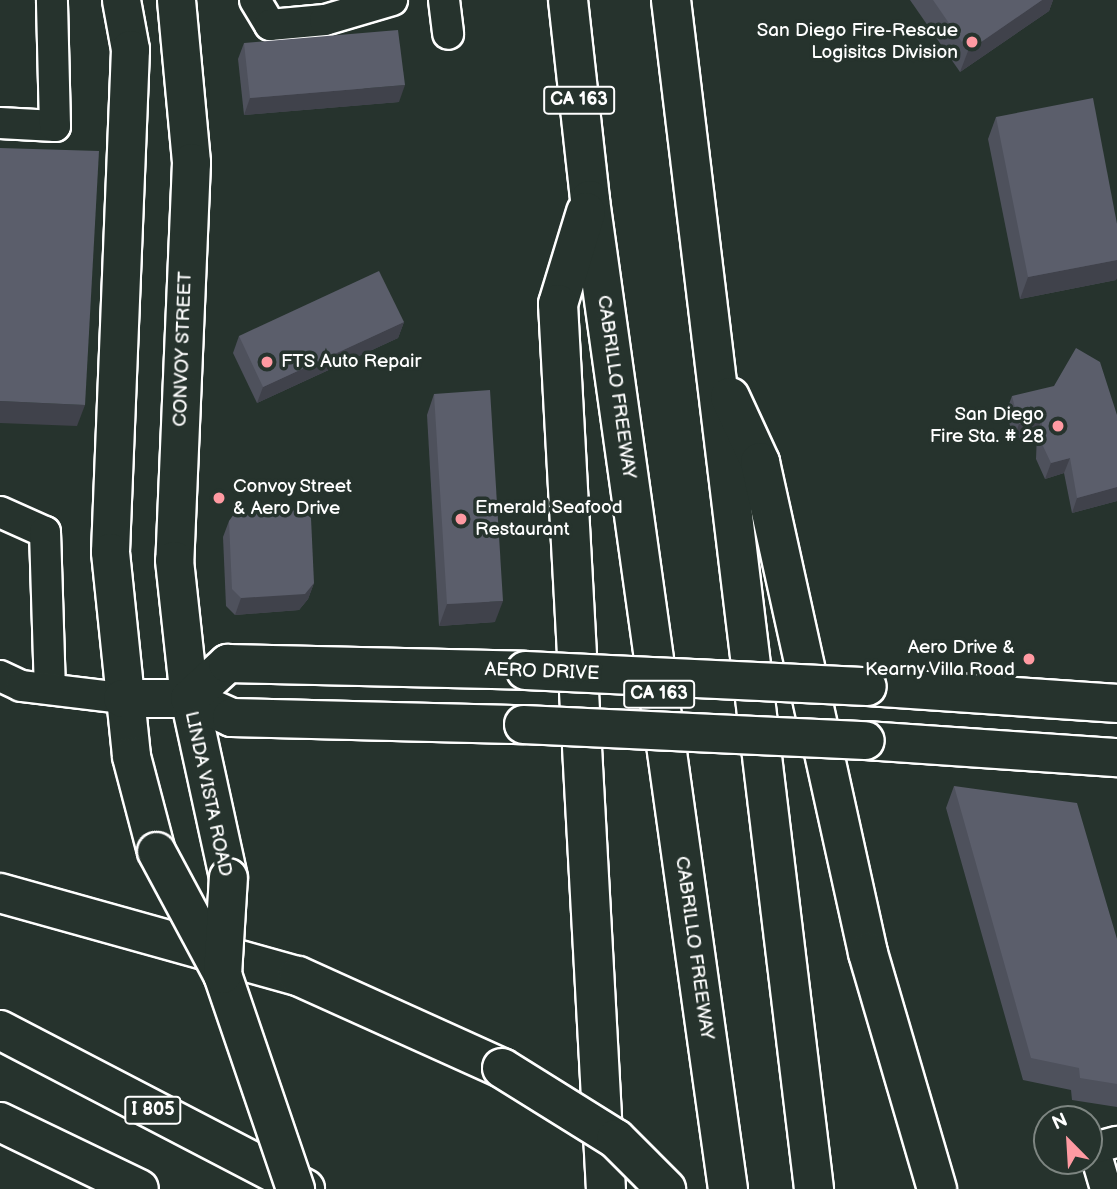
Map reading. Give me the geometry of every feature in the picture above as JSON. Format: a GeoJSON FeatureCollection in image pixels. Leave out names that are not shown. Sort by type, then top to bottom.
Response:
{"type":"FeatureCollection","features":[{"type":"Feature","properties":{"kind":"highway","name":"CABRILLO FREEWAY"},"geometry":{"type":"LineString","coordinates":[[568,0],[590,200],[728,1189]]}},
{"type":"Feature","properties":{"kind":"highway"},"geometry":{"type":"LineString","coordinates":[[671,0],[814,1189]]}},
{"type":"Feature","properties":{"kind":"highway"},"geometry":{"type":"LineString","coordinates":[[590,200],[558,304],[606,1189]]}},
{"type":"Feature","properties":{"kind":"highway"},"geometry":{"type":"LineString","coordinates":[[716,366],[760,462],[871,965],[937,1189]]}},
{"type":"Feature","properties":{"kind":"highway"},"geometry":{"type":"LineString","coordinates":[[0,893],[298,976],[502,1068],[616,1139],[666,1189]]}},
{"type":"Feature","properties":{"kind":"highway","name":"I 805"},"geometry":{"type":"LineString","coordinates":[[0,1030],[305,1189]]}},
{"type":"Feature","properties":{"kind":"highway"},"geometry":{"type":"LineString","coordinates":[[0,1122],[139,1189]]}},
{"type":"Feature","properties":{"kind":"main road"},"geometry":{"type":"LineString","coordinates":[[121,0],[129,76],[110,552],[122,698],[189,698],[231,717],[523,724],[865,740],[1117,757]]}},
{"type":"Feature","properties":{"kind":"main road","name":"CONVOY STREET"},"geometry":{"type":"LineString","coordinates":[[176,0],[191,162],[174,560],[189,698]]}},
{"type":"Feature","properties":{"kind":"main road","name":"AERO DRIVE"},"geometry":{"type":"LineString","coordinates":[[189,698],[228,663],[525,670],[867,686],[1117,703]]}},
{"type":"Feature","properties":{"kind":"main road","name":"LINDA VISTA ROAD"},"geometry":{"type":"LineString","coordinates":[[122,698],[156,851],[222,974],[295,1189]]}},
{"type":"Feature","properties":{"kind":"main road","name":"LINDA VISTA ROAD"},"geometry":{"type":"LineString","coordinates":[[189,698],[228,877],[222,974]]}},
{"type":"Feature","properties":{"kind":"lane"},"geometry":{"type":"LineString","coordinates":[[0,123],[55,126],[52,0]]}},
{"type":"Feature","properties":{"kind":"lane"},"geometry":{"type":"LineString","coordinates":[[257,8],[270,25],[309,22],[392,0]]}},
{"type":"Feature","properties":{"kind":"lane"},"geometry":{"type":"LineString","coordinates":[[444,0],[448,34]]}},
{"type":"Feature","properties":{"kind":"lane"},"geometry":{"type":"LineString","coordinates":[[0,512],[45,532],[50,689]]}},
{"type":"Feature","properties":{"kind":"lane"},"geometry":{"type":"LineString","coordinates":[[0,676],[50,689],[122,698]]}},
{"type":"Feature","properties":{"kind":"lane"},"geometry":{"type":"LineString","coordinates":[[1106,1189],[1094,1148],[1117,1142]]}},
{"type":"Feature","properties":{"kind":"building"},"geometry":{"type":"Polygon","coordinates":[[[933,0],[1042,0],[968,51],[933,0]]]}},
{"type":"Feature","properties":{"kind":"building"},"geometry":{"type":"Polygon","coordinates":[[[398,30],[405,85],[250,98],[244,43],[398,30]]]}},
{"type":"Feature","properties":{"kind":"building"},"geometry":{"type":"Polygon","coordinates":[[[1093,98],[1117,224],[1117,260],[1028,277],[996,117],[1093,98]]]}},
{"type":"Feature","properties":{"kind":"building"},"geometry":{"type":"Polygon","coordinates":[[[0,148],[99,151],[85,405],[0,401],[0,148]]]}},
{"type":"Feature","properties":{"kind":"building"},"geometry":{"type":"Polygon","coordinates":[[[379,271],[404,322],[263,387],[239,336],[379,271]]]}},
{"type":"Feature","properties":{"kind":"building","name":"San Diego Fire Sta. # 28"},"geometry":{"type":"Polygon","coordinates":[[[1076,348],[1100,362],[1117,415],[1117,487],[1077,498],[1070,458],[1051,463],[1042,444],[1042,417],[1019,424],[1012,396],[1054,386],[1076,348]]]}},
{"type":"Feature","properties":{"kind":"building","name":"Emerald Seafood Restaurant"},"geometry":{"type":"Polygon","coordinates":[[[490,390],[503,601],[447,604],[434,394],[490,390]]]}},
{"type":"Feature","properties":{"kind":"building"},"geometry":{"type":"Polygon","coordinates":[[[303,510],[311,518],[314,583],[305,594],[241,598],[232,589],[229,521],[234,514],[303,510]]]}},
{"type":"Feature","properties":{"kind":"building"},"geometry":{"type":"Polygon","coordinates":[[[954,786],[1077,803],[1117,939],[1117,1084],[1080,1078],[1079,1068],[1031,1058],[954,786]]]}},
{"type":"Feature","properties":{"kind":"place","name":"San Diego Fire-Rescue Logisitcs Division"},"geometry":{"type":"Point","coordinates":[972,42]}},
{"type":"Feature","properties":{"kind":"place","name":"FTS Auto Repair"},"geometry":{"type":"Point","coordinates":[267,362]}},
{"type":"Feature","properties":{"kind":"place","name":"San Diego Fire Sta. # 28"},"geometry":{"type":"Point","coordinates":[1058,426]}},
{"type":"Feature","properties":{"kind":"place","name":"Convoy Street & Aero Drive"},"geometry":{"type":"Point","coordinates":[219,498]}},
{"type":"Feature","properties":{"kind":"place","name":"Emerald Seafood Restaurant"},"geometry":{"type":"Point","coordinates":[461,519]}},
{"type":"Feature","properties":{"kind":"place","name":"Aero Drive & Kearny Villa Road"},"geometry":{"type":"Point","coordinates":[1029,659]}}]}
